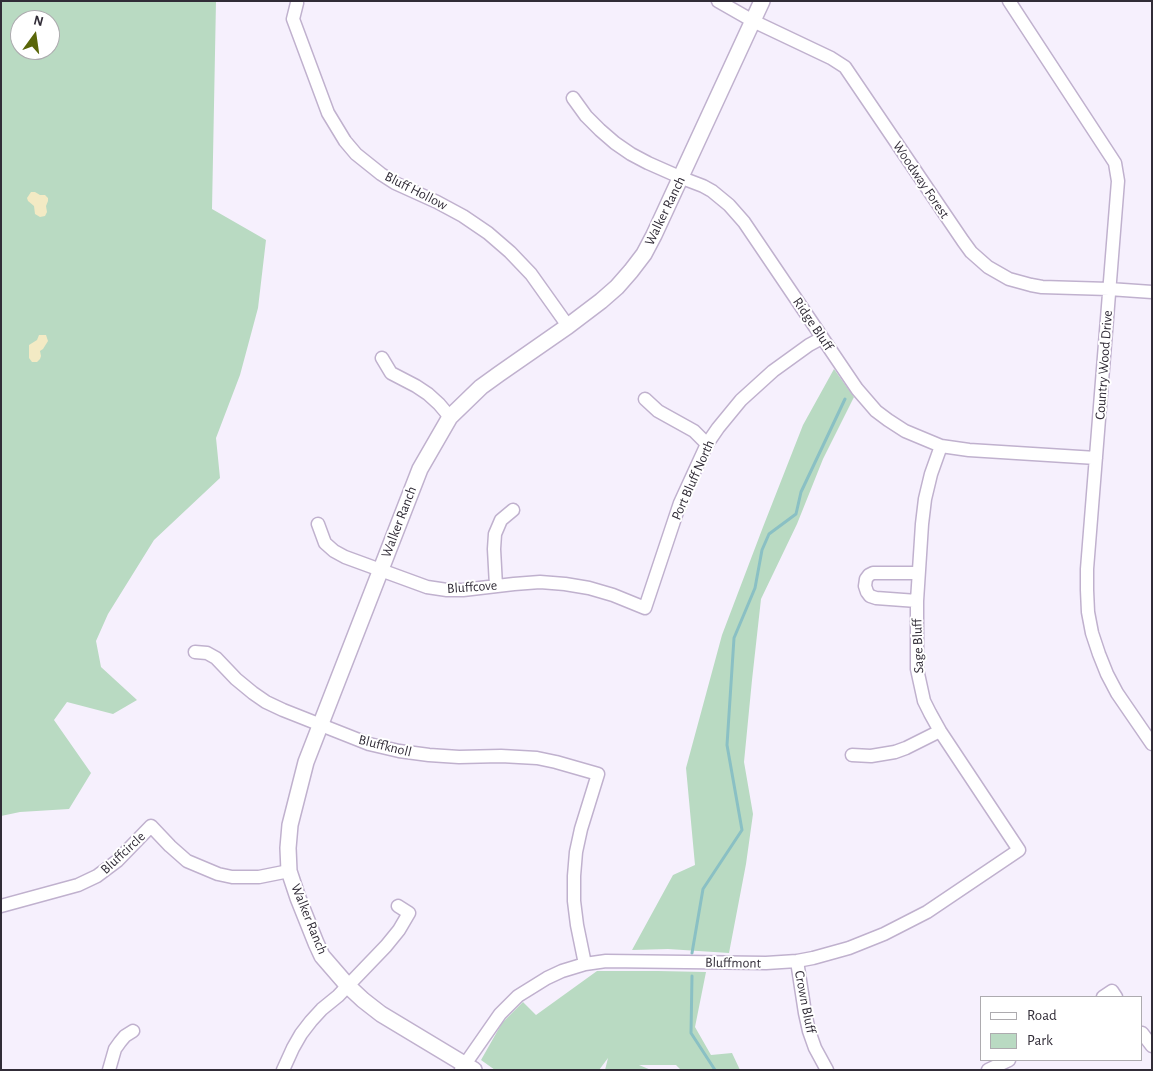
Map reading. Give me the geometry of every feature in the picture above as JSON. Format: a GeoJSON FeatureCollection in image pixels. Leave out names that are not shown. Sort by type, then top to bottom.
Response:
{"type":"FeatureCollection","features":[{"type":"Feature","properties":{"kind":"street","name":"Woodway Forest"},"geometry":{"type":"LineString","coordinates":[[718,1],[832,58],[845,67],[963,241],[971,252],[988,267],[1009,279],[1031,286],[1152,292]]}},
{"type":"Feature","properties":{"kind":"street","name":"Walker Ranch"},"geometry":{"type":"LineString","coordinates":[[467,1068],[381,1014],[348,986],[322,956],[298,898],[290,870],[288,848],[290,825],[306,762],[420,469],[450,417],[481,387],[601,301],[617,287],[644,254],[682,178],[762,1]]}},
{"type":"Feature","properties":{"kind":"street","name":"Country Wood Drive"},"geometry":{"type":"LineString","coordinates":[[1009,1],[1115,163],[1118,181],[1087,576],[1088,612],[1092,633],[1107,674],[1117,693],[1152,744]]}},
{"type":"Feature","properties":{"kind":"street","name":"Bluff Hollow"},"geometry":{"type":"LineString","coordinates":[[297,3],[293,19],[322,98],[332,121],[345,141],[356,154],[381,174],[395,183],[464,216],[488,233],[531,274],[568,326]]}},
{"type":"Feature","properties":{"kind":"street","name":"Ridge Bluff"},"geometry":{"type":"LineString","coordinates":[[573,98],[586,116],[600,130],[631,154],[703,186],[729,204],[744,222],[857,389],[876,411],[888,420],[905,431],[941,446],[969,450],[1096,458]]}},
{"type":"Feature","properties":{"kind":"street","name":"Port Bluff North"},"geometry":{"type":"LineString","coordinates":[[645,608],[680,503],[707,444],[741,400],[773,371],[822,338]]}},
{"type":"Feature","properties":{"kind":"street"},"geometry":{"type":"LineString","coordinates":[[382,358],[392,373],[428,394],[450,417]]}},
{"type":"Feature","properties":{"kind":"street"},"geometry":{"type":"LineString","coordinates":[[646,398],[658,411],[694,431],[707,444]]}},
{"type":"Feature","properties":{"kind":"street","name":"Sage Bluff"},"geometry":{"type":"LineString","coordinates":[[941,446],[931,474],[922,524],[917,601],[917,669],[924,701],[940,731],[1019,850]]}},
{"type":"Feature","properties":{"kind":"street"},"geometry":{"type":"LineString","coordinates":[[496,586],[494,534],[501,520],[513,510]]}},
{"type":"Feature","properties":{"kind":"street","name":"Bluffcove"},"geometry":{"type":"LineString","coordinates":[[318,524],[325,543],[334,551],[345,557],[417,584],[437,589],[463,590],[540,582],[564,584],[613,594],[645,608]]}},
{"type":"Feature","properties":{"kind":"street"},"geometry":{"type":"LineString","coordinates":[[917,601],[876,598],[870,596],[865,586],[866,579],[874,572],[918,573]]}},
{"type":"Feature","properties":{"kind":"street","name":"Bluffknoll"},"geometry":{"type":"LineString","coordinates":[[195,652],[207,653],[216,658],[236,679],[266,702],[369,744],[429,756],[537,758],[598,774],[581,828],[574,876],[574,901],[585,964]]}},
{"type":"Feature","properties":{"kind":"street"},"geometry":{"type":"LineString","coordinates":[[852,756],[871,756],[895,752],[940,731]]}},
{"type":"Feature","properties":{"kind":"street","name":"Bluffcircle"},"geometry":{"type":"LineString","coordinates":[[1,906],[78,885],[97,876],[117,861],[151,826],[187,860],[218,874],[244,878],[259,877],[290,870]]}},
{"type":"Feature","properties":{"kind":"street","name":"Bluffmont"},"geometry":{"type":"LineString","coordinates":[[467,1068],[500,1014],[518,996],[562,971],[585,964],[606,961],[766,963],[797,961],[849,948],[884,934],[927,912],[1019,850]]}},
{"type":"Feature","properties":{"kind":"street"},"geometry":{"type":"LineString","coordinates":[[284,1070],[293,1048],[306,1028],[322,1009],[348,986],[386,946],[399,930],[409,912],[398,906]]}},
{"type":"Feature","properties":{"kind":"street","name":"Crown Bluff"},"geometry":{"type":"LineString","coordinates":[[797,961],[809,1031],[815,1048],[827,1070]]}},
{"type":"Feature","properties":{"kind":"street"},"geometry":{"type":"LineString","coordinates":[[109,1070],[120,1042],[133,1031]]}},
{"type":"Feature","properties":{"kind":"street"},"geometry":{"type":"LineString","coordinates":[[1143,1034],[1152,1046]]}},
{"type":"Feature","properties":{"kind":"street"},"geometry":{"type":"LineString","coordinates":[[988,1070],[1007,1061]]}},
{"type":"Feature","properties":{"kind":"green space"},"geometry":{"type":"Polygon","coordinates":[[[1,1],[216,1],[212,209],[266,240],[258,308],[240,375],[216,438],[220,478],[154,540],[108,614],[96,641],[101,667],[137,700],[113,714],[67,702],[54,720],[91,773],[69,809],[20,812],[1,816],[1,1]]]}},
{"type":"Feature","properties":{"kind":"green space"},"geometry":{"type":"Polygon","coordinates":[[[834,369],[854,397],[823,459],[797,524],[761,599],[744,762],[753,814],[746,864],[729,953],[668,949],[632,950],[673,875],[695,865],[686,768],[722,635],[803,425],[834,369]]]}},
{"type":"Feature","properties":{"kind":"green space"},"geometry":{"type":"Polygon","coordinates":[[[597,971],[706,972],[695,1027],[711,1055],[732,1053],[740,1070],[681,1070],[676,1065],[639,1065],[651,1070],[605,1070],[608,1058],[599,1070],[495,1070],[481,1060],[502,1023],[523,1002],[536,1015],[597,971]]]}},
{"type":"Feature","properties":{"kind":"sand"},"geometry":{"type":"Polygon","coordinates":[[[31,192],[45,195],[48,198],[45,216],[40,217],[35,214],[34,206],[27,198],[31,192]]]}},
{"type":"Feature","properties":{"kind":"sand"},"geometry":{"type":"Polygon","coordinates":[[[39,335],[46,335],[48,341],[40,351],[40,359],[37,362],[32,362],[29,358],[29,345],[37,340],[39,335]]]}},
{"type":"Feature","properties":{"kind":"waterway"},"geometry":{"type":"LineString","coordinates":[[692,953],[703,889],[742,830],[727,745],[734,638],[755,588],[762,550],[769,534],[796,514],[801,492],[845,399]]}},
{"type":"Feature","properties":{"kind":"waterway"},"geometry":{"type":"LineString","coordinates":[[692,976],[691,1033],[715,1070]]}}]}
